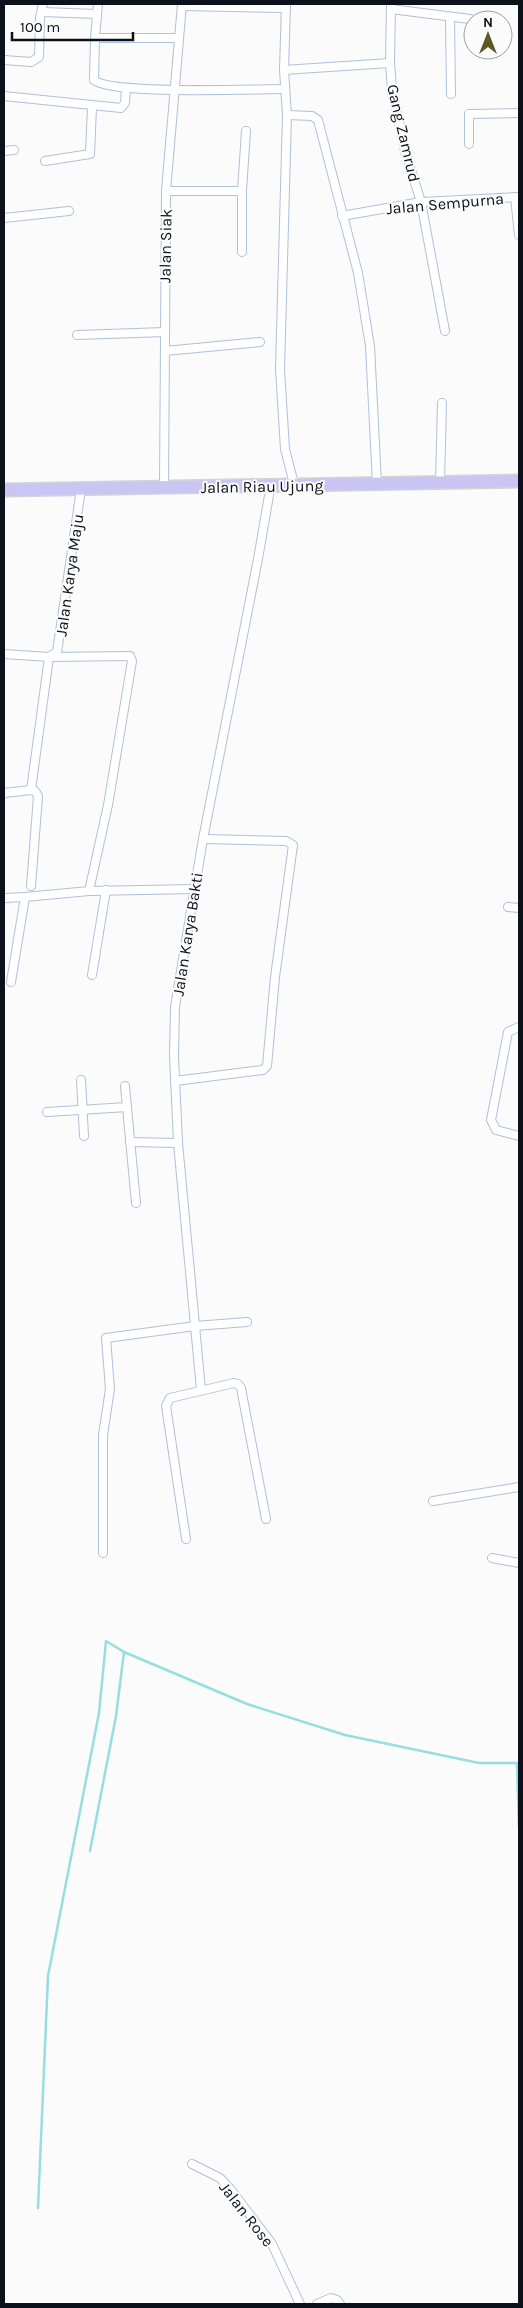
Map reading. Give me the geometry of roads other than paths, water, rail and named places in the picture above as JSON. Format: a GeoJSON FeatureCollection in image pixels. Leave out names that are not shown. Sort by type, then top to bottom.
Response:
{"type":"FeatureCollection","features":[{"type":"Feature","properties":{"kind":"main road","name":"Jalan Riau Ujung"},"geometry":{"type":"LineString","coordinates":[[4,490],[519,481]]}},
{"type":"Feature","properties":{"kind":"street"},"geometry":{"type":"LineString","coordinates":[[98,4],[94,80],[102,84],[126,88],[174,90],[285,89]]}},
{"type":"Feature","properties":{"kind":"street"},"geometry":{"type":"LineString","coordinates":[[182,5],[286,6],[284,70],[286,115],[280,369],[285,449],[294,484]]}},
{"type":"Feature","properties":{"kind":"street","name":"Jalan Siak"},"geometry":{"type":"LineString","coordinates":[[164,488],[166,190],[182,5]]}},
{"type":"Feature","properties":{"kind":"street"},"geometry":{"type":"LineString","coordinates":[[391,6],[463,18]]}},
{"type":"Feature","properties":{"kind":"street","name":"Gang Zamrud"},"geometry":{"type":"LineString","coordinates":[[391,6],[390,63],[392,89],[405,151],[421,202],[445,331]]}},
{"type":"Feature","properties":{"kind":"street"},"geometry":{"type":"LineString","coordinates":[[4,60],[31,62],[39,57],[42,8],[97,14]]}},
{"type":"Feature","properties":{"kind":"street"},"geometry":{"type":"LineString","coordinates":[[450,17],[451,94]]}},
{"type":"Feature","properties":{"kind":"street"},"geometry":{"type":"LineString","coordinates":[[95,38],[178,38]]}},
{"type":"Feature","properties":{"kind":"street"},"geometry":{"type":"LineString","coordinates":[[284,70],[390,63]]}},
{"type":"Feature","properties":{"kind":"street"},"geometry":{"type":"LineString","coordinates":[[4,96],[92,107],[121,108],[125,103],[126,88]]}},
{"type":"Feature","properties":{"kind":"street"},"geometry":{"type":"LineString","coordinates":[[45,161],[90,154],[92,107]]}},
{"type":"Feature","properties":{"kind":"street"},"geometry":{"type":"LineString","coordinates":[[470,144],[470,114],[519,113]]}},
{"type":"Feature","properties":{"kind":"street"},"geometry":{"type":"LineString","coordinates":[[286,115],[312,116],[318,120],[358,273],[370,346],[377,484]]}},
{"type":"Feature","properties":{"kind":"street"},"geometry":{"type":"LineString","coordinates":[[242,252],[242,191],[246,131]]}},
{"type":"Feature","properties":{"kind":"street"},"geometry":{"type":"LineString","coordinates":[[4,151],[14,150]]}},
{"type":"Feature","properties":{"kind":"street"},"geometry":{"type":"LineString","coordinates":[[166,190],[242,191]]}},
{"type":"Feature","properties":{"kind":"street"},"geometry":{"type":"LineString","coordinates":[[517,197],[519,235]]}},
{"type":"Feature","properties":{"kind":"street","name":"Jalan Sempurna"},"geometry":{"type":"LineString","coordinates":[[342,216],[421,202],[517,197]]}},
{"type":"Feature","properties":{"kind":"street"},"geometry":{"type":"LineString","coordinates":[[4,218],[68,211]]}},
{"type":"Feature","properties":{"kind":"street"},"geometry":{"type":"LineString","coordinates":[[77,335],[165,332]]}},
{"type":"Feature","properties":{"kind":"street"},"geometry":{"type":"LineString","coordinates":[[165,351],[260,342]]}},
{"type":"Feature","properties":{"kind":"street"},"geometry":{"type":"LineString","coordinates":[[440,482],[442,403]]}},
{"type":"Feature","properties":{"kind":"street","name":"Jalan Karya Bakti"},"geometry":{"type":"LineString","coordinates":[[201,1390],[178,1143],[175,1081],[175,1007],[203,839],[271,484]]}},
{"type":"Feature","properties":{"kind":"street","name":"Jalan Karya Maju"},"geometry":{"type":"LineString","coordinates":[[49,657],[57,652],[58,649],[81,489]]}},
{"type":"Feature","properties":{"kind":"street"},"geometry":{"type":"LineString","coordinates":[[4,654],[49,657]]}},
{"type":"Feature","properties":{"kind":"street","name":"Jalan Karya Maju"},"geometry":{"type":"LineString","coordinates":[[49,657],[127,655],[132,661],[118,752],[89,890]]}},
{"type":"Feature","properties":{"kind":"street","name":"Jalan Karya Maju"},"geometry":{"type":"LineString","coordinates":[[31,886],[38,796],[33,791],[49,657]]}},
{"type":"Feature","properties":{"kind":"street"},"geometry":{"type":"LineString","coordinates":[[4,793],[33,791]]}},
{"type":"Feature","properties":{"kind":"street"},"geometry":{"type":"LineString","coordinates":[[175,1081],[254,1072],[263,1070],[266,1066],[275,976],[293,845],[286,841],[203,839]]}},
{"type":"Feature","properties":{"kind":"street"},"geometry":{"type":"LineString","coordinates":[[4,898],[25,898],[89,890],[196,888]]}},
{"type":"Feature","properties":{"kind":"street"},"geometry":{"type":"LineString","coordinates":[[92,975],[106,890]]}},
{"type":"Feature","properties":{"kind":"street"},"geometry":{"type":"LineString","coordinates":[[11,982],[25,898]]}},
{"type":"Feature","properties":{"kind":"street"},"geometry":{"type":"LineString","coordinates":[[508,907],[519,908]]}},
{"type":"Feature","properties":{"kind":"street"},"geometry":{"type":"LineString","coordinates":[[519,1027],[508,1032],[491,1120],[496,1130],[519,1136]]}},
{"type":"Feature","properties":{"kind":"street"},"geometry":{"type":"LineString","coordinates":[[81,1080],[84,1136]]}},
{"type":"Feature","properties":{"kind":"street"},"geometry":{"type":"LineString","coordinates":[[125,1086],[136,1203]]}},
{"type":"Feature","properties":{"kind":"street"},"geometry":{"type":"LineString","coordinates":[[47,1112],[127,1107]]}},
{"type":"Feature","properties":{"kind":"street"},"geometry":{"type":"LineString","coordinates":[[130,1142],[178,1143]]}},
{"type":"Feature","properties":{"kind":"street"},"geometry":{"type":"LineString","coordinates":[[103,1553],[104,1435],[110,1389],[106,1339],[195,1326],[247,1322]]}},
{"type":"Feature","properties":{"kind":"street"},"geometry":{"type":"LineString","coordinates":[[186,1539],[166,1406],[170,1398],[201,1390],[234,1383],[238,1384],[241,1388],[266,1519]]}},
{"type":"Feature","properties":{"kind":"street"},"geometry":{"type":"LineString","coordinates":[[433,1500],[519,1487]]}},
{"type":"Feature","properties":{"kind":"street"},"geometry":{"type":"LineString","coordinates":[[492,1558],[519,1563]]}},
{"type":"Feature","properties":{"kind":"street","name":"Jalan Rose"},"geometry":{"type":"LineString","coordinates":[[192,2164],[220,2178],[231,2190],[272,2244],[300,2304]]}},
{"type":"Feature","properties":{"kind":"street"},"geometry":{"type":"LineString","coordinates":[[317,2304],[331,2298],[337,2300],[340,2304]]}},
{"type":"Feature","properties":{"kind":"waterway"},"geometry":{"type":"LineString","coordinates":[[38,2208],[48,1976],[99,1713],[106,1641],[124,1652],[247,1704],[345,1735],[479,1763],[519,1763]]}},
{"type":"Feature","properties":{"kind":"waterway"},"geometry":{"type":"LineString","coordinates":[[90,1851],[116,1716],[124,1652]]}},
{"type":"Feature","properties":{"kind":"waterway"},"geometry":{"type":"LineString","coordinates":[[517,1764],[519,1827]]}}]}
